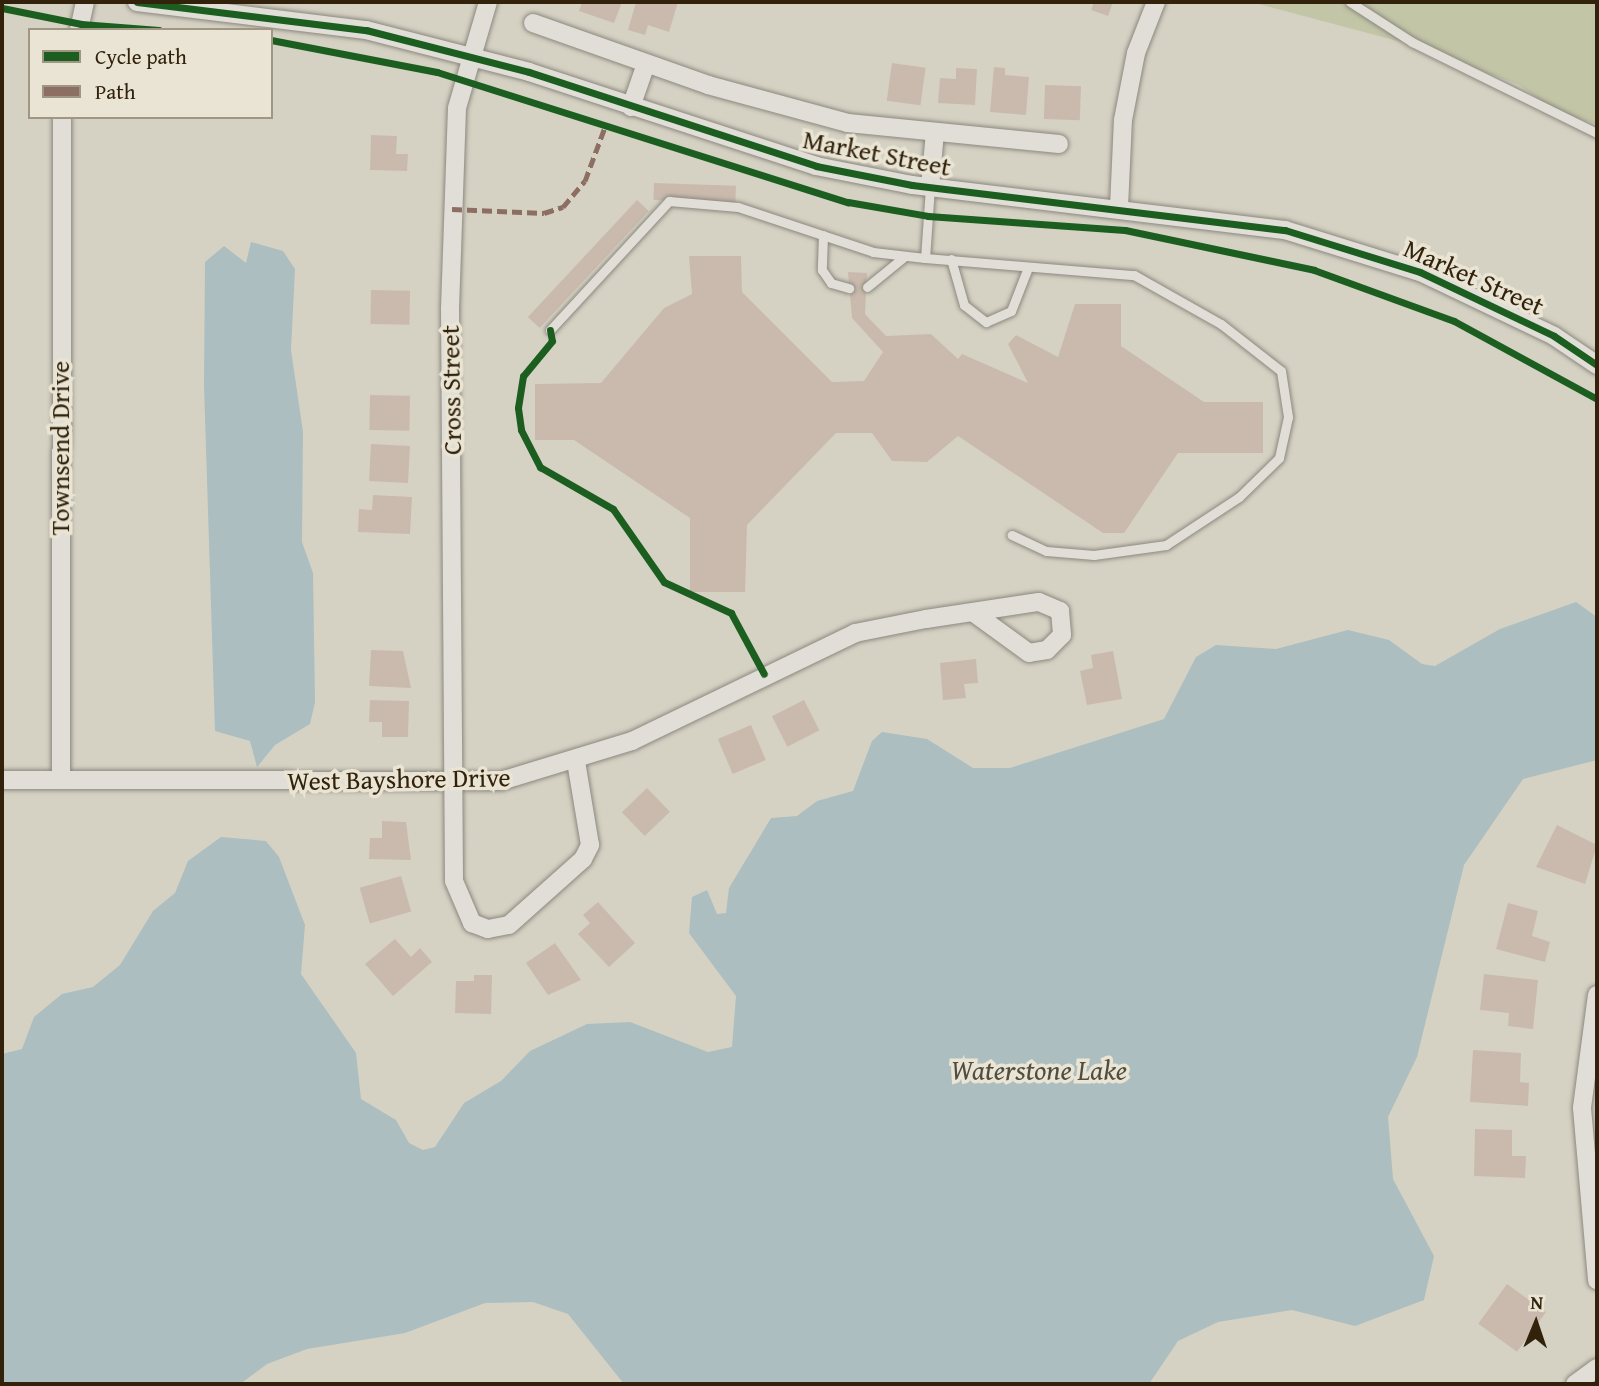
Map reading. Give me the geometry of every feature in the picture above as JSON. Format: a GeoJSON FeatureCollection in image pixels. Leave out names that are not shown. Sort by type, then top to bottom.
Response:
{"type":"FeatureCollection","features":[{"type":"Feature","properties":{"kind":"street"},"geometry":{"type":"LineString","coordinates":[[79,28],[85,2]]}},
{"type":"Feature","properties":{"kind":"street","name":"Market Street"},"geometry":{"type":"LineString","coordinates":[[137,2],[366,30],[474,56],[816,166],[930,187],[1285,230],[1358,250],[1554,336],[1597,365]]}},
{"type":"Feature","properties":{"kind":"street","name":"Cross Street"},"geometry":{"type":"LineString","coordinates":[[488,2],[457,108],[453,162],[453,783],[460,905],[472,923],[488,929],[509,925],[583,859],[590,845],[576,761]]}},
{"type":"Feature","properties":{"kind":"street"},"geometry":{"type":"LineString","coordinates":[[1119,208],[1123,120],[1136,53],[1156,2]]}},
{"type":"Feature","properties":{"kind":"street"},"geometry":{"type":"LineString","coordinates":[[533,23],[646,64],[848,123],[1059,144]]}},
{"type":"Feature","properties":{"kind":"street"},"geometry":{"type":"LineString","coordinates":[[631,107],[646,64]]}},
{"type":"Feature","properties":{"kind":"street","name":"Townsend Drive"},"geometry":{"type":"LineString","coordinates":[[61,780],[62,119]]}},
{"type":"Feature","properties":{"kind":"street"},"geometry":{"type":"LineString","coordinates":[[930,187],[935,132]]}},
{"type":"Feature","properties":{"kind":"street","name":"West Bayshore Drive"},"geometry":{"type":"LineString","coordinates":[[2,780],[453,783],[514,779],[632,741],[855,633],[974,613],[1048,603],[1063,618],[1062,635],[1047,650],[1029,653],[974,613]]}},
{"type":"Feature","properties":{"kind":"street"},"geometry":{"type":"LineString","coordinates":[[1597,995],[1581,1108],[1597,1280]]}},
{"type":"Feature","properties":{"kind":"street"},"geometry":{"type":"LineString","coordinates":[[1575,1384],[1597,1368]]}},
{"type":"Feature","properties":{"kind":"lane"},"geometry":{"type":"LineString","coordinates":[[1350,2],[1412,42],[1597,133]]}},
{"type":"Feature","properties":{"kind":"lane"},"geometry":{"type":"LineString","coordinates":[[925,258],[930,187]]}},
{"type":"Feature","properties":{"kind":"lane"},"geometry":{"type":"LineString","coordinates":[[550,330],[669,201],[738,207],[823,235],[905,256],[951,259],[1027,270],[1135,275],[1221,324],[1280,371],[1288,417],[1279,458],[1239,497],[1166,545],[1094,555],[1046,551],[1010,535]]}},
{"type":"Feature","properties":{"kind":"lane"},"geometry":{"type":"LineString","coordinates":[[823,235],[822,270],[831,283],[849,288]]}},
{"type":"Feature","properties":{"kind":"lane"},"geometry":{"type":"LineString","coordinates":[[867,288],[905,256]]}},
{"type":"Feature","properties":{"kind":"lane"},"geometry":{"type":"LineString","coordinates":[[951,259],[964,305],[986,322],[1011,311],[1027,270]]}},
{"type":"Feature","properties":{"kind":"green space"},"geometry":{"type":"Polygon","coordinates":[[[1251,2],[1597,2],[1597,124],[1559,113],[1519,85],[1420,47],[1251,2]]]}},
{"type":"Feature","properties":{"kind":"water"},"geometry":{"type":"Polygon","coordinates":[[[251,242],[283,251],[295,269],[291,350],[303,432],[302,542],[313,573],[315,702],[310,724],[275,745],[257,767],[250,741],[215,731],[204,385],[205,262],[224,246],[246,263],[251,242]]]}},
{"type":"Feature","properties":{"kind":"water","name":"Waterstone Lake"},"geometry":{"type":"Polygon","coordinates":[[[1576,602],[1597,617],[1597,760],[1523,779],[1464,865],[1417,1057],[1388,1117],[1393,1179],[1434,1256],[1424,1300],[1355,1326],[1292,1310],[1218,1322],[1178,1341],[1149,1384],[624,1384],[568,1314],[533,1302],[485,1303],[405,1333],[307,1349],[267,1364],[240,1384],[2,1384],[2,1054],[22,1049],[34,1017],[62,994],[93,987],[120,965],[153,911],[175,893],[188,861],[221,837],[266,841],[279,857],[305,925],[301,974],[356,1053],[361,1099],[396,1120],[409,1143],[423,1150],[435,1147],[464,1103],[501,1081],[530,1051],[587,1024],[630,1022],[708,1052],[732,1047],[736,996],[689,933],[692,897],[707,890],[717,914],[726,913],[729,888],[771,818],[797,816],[817,801],[853,791],[872,741],[882,732],[927,739],[973,768],[1010,768],[1164,719],[1196,657],[1216,645],[1276,649],[1348,630],[1389,640],[1422,664],[1435,666],[1500,629],[1576,602]]]}},
{"type":"Feature","properties":{"kind":"building"},"geometry":{"type":"Polygon","coordinates":[[[582,2],[622,2],[614,23],[579,11],[582,2]]]}},
{"type":"Feature","properties":{"kind":"building"},"geometry":{"type":"Polygon","coordinates":[[[636,2],[678,2],[669,32],[648,25],[645,35],[628,30],[636,2]]]}},
{"type":"Feature","properties":{"kind":"building"},"geometry":{"type":"Polygon","coordinates":[[[1094,2],[1113,2],[1108,16],[1091,10],[1094,2]]]}},
{"type":"Feature","properties":{"kind":"building"},"geometry":{"type":"Polygon","coordinates":[[[892,63],[926,68],[920,105],[887,101],[892,63]]]}},
{"type":"Feature","properties":{"kind":"building"},"geometry":{"type":"Polygon","coordinates":[[[994,67],[1005,68],[1005,75],[1029,77],[1026,115],[990,112],[994,67]]]}},
{"type":"Feature","properties":{"kind":"building"},"geometry":{"type":"Polygon","coordinates":[[[956,68],[977,69],[975,105],[938,103],[940,78],[956,79],[956,68]]]}},
{"type":"Feature","properties":{"kind":"building"},"geometry":{"type":"Polygon","coordinates":[[[1045,85],[1081,86],[1080,120],[1044,119],[1045,85]]]}},
{"type":"Feature","properties":{"kind":"building"},"geometry":{"type":"Polygon","coordinates":[[[371,135],[397,136],[396,154],[408,154],[407,171],[370,170],[371,135]]]}},
{"type":"Feature","properties":{"kind":"building"},"geometry":{"type":"Polygon","coordinates":[[[654,183],[736,186],[735,203],[653,200],[654,183]]]}},
{"type":"Feature","properties":{"kind":"building"},"geometry":{"type":"Polygon","coordinates":[[[637,200],[649,211],[540,328],[528,317],[637,200]]]}},
{"type":"Feature","properties":{"kind":"building"},"geometry":{"type":"Polygon","coordinates":[[[689,256],[741,256],[742,292],[832,382],[864,381],[883,352],[852,318],[848,272],[867,273],[865,314],[886,336],[931,334],[958,359],[962,354],[1028,383],[1008,344],[1016,335],[1058,357],[1075,304],[1121,304],[1121,346],[1204,402],[1263,402],[1263,453],[1178,453],[1124,533],[1103,533],[958,436],[927,462],[892,461],[872,433],[836,433],[747,525],[745,592],[690,592],[690,518],[574,440],[535,440],[535,384],[601,383],[664,308],[692,294],[689,256]]]}},
{"type":"Feature","properties":{"kind":"building"},"geometry":{"type":"Polygon","coordinates":[[[371,290],[410,291],[409,325],[370,324],[371,290]]]}},
{"type":"Feature","properties":{"kind":"building"},"geometry":{"type":"Polygon","coordinates":[[[370,395],[410,396],[409,431],[369,430],[370,395]]]}},
{"type":"Feature","properties":{"kind":"building"},"geometry":{"type":"Polygon","coordinates":[[[371,444],[410,446],[408,483],[369,481],[371,444]]]}},
{"type":"Feature","properties":{"kind":"building"},"geometry":{"type":"Polygon","coordinates":[[[373,495],[412,497],[410,534],[358,532],[359,509],[372,510],[373,495]]]}},
{"type":"Feature","properties":{"kind":"building"},"geometry":{"type":"Polygon","coordinates":[[[371,650],[403,651],[411,688],[369,686],[371,650]]]}},
{"type":"Feature","properties":{"kind":"building"},"geometry":{"type":"Polygon","coordinates":[[[1113,651],[1122,699],[1087,705],[1080,671],[1093,668],[1091,655],[1113,651]]]}},
{"type":"Feature","properties":{"kind":"building"},"geometry":{"type":"Polygon","coordinates":[[[976,659],[978,683],[964,684],[966,698],[943,700],[940,663],[976,659]]]}},
{"type":"Feature","properties":{"kind":"building"},"geometry":{"type":"Polygon","coordinates":[[[370,700],[409,701],[408,737],[382,737],[382,722],[369,722],[370,700]]]}},
{"type":"Feature","properties":{"kind":"building"},"geometry":{"type":"Polygon","coordinates":[[[804,700],[819,730],[787,747],[772,716],[804,700]]]}},
{"type":"Feature","properties":{"kind":"building"},"geometry":{"type":"Polygon","coordinates":[[[751,725],[766,760],[733,774],[718,739],[751,725]]]}},
{"type":"Feature","properties":{"kind":"building"},"geometry":{"type":"Polygon","coordinates":[[[647,788],[670,812],[645,836],[622,812],[647,788]]]}},
{"type":"Feature","properties":{"kind":"building"},"geometry":{"type":"Polygon","coordinates":[[[382,821],[406,822],[411,860],[369,859],[370,838],[382,838],[382,821]]]}},
{"type":"Feature","properties":{"kind":"building"},"geometry":{"type":"Polygon","coordinates":[[[1557,825],[1597,845],[1585,884],[1536,867],[1557,825]]]}},
{"type":"Feature","properties":{"kind":"building"},"geometry":{"type":"Polygon","coordinates":[[[401,876],[411,912],[370,923],[360,888],[401,876]]]}},
{"type":"Feature","properties":{"kind":"building"},"geometry":{"type":"Polygon","coordinates":[[[598,902],[635,943],[609,967],[578,934],[590,923],[583,915],[598,902]]]}},
{"type":"Feature","properties":{"kind":"building"},"geometry":{"type":"Polygon","coordinates":[[[1508,903],[1538,911],[1532,936],[1550,942],[1545,962],[1496,949],[1508,903]]]}},
{"type":"Feature","properties":{"kind":"building"},"geometry":{"type":"Polygon","coordinates":[[[395,939],[411,957],[420,948],[432,962],[393,996],[365,964],[395,939]]]}},
{"type":"Feature","properties":{"kind":"building"},"geometry":{"type":"Polygon","coordinates":[[[555,943],[581,980],[548,995],[526,963],[555,943]]]}},
{"type":"Feature","properties":{"kind":"building"},"geometry":{"type":"Polygon","coordinates":[[[1484,974],[1538,980],[1533,1029],[1508,1026],[1509,1013],[1480,1010],[1484,974]]]}},
{"type":"Feature","properties":{"kind":"building"},"geometry":{"type":"Polygon","coordinates":[[[474,975],[492,975],[491,1014],[455,1013],[456,981],[474,981],[474,975]]]}},
{"type":"Feature","properties":{"kind":"building"},"geometry":{"type":"Polygon","coordinates":[[[1473,1050],[1521,1053],[1520,1082],[1529,1083],[1528,1106],[1470,1102],[1473,1050]]]}},
{"type":"Feature","properties":{"kind":"building"},"geometry":{"type":"Polygon","coordinates":[[[1475,1129],[1512,1130],[1512,1156],[1526,1156],[1525,1178],[1474,1176],[1475,1129]]]}},
{"type":"Feature","properties":{"kind":"building"},"geometry":{"type":"Polygon","coordinates":[[[1507,1284],[1546,1312],[1517,1352],[1478,1324],[1507,1284]]]}},
{"type":"Feature","properties":{"kind":"marked path"},"geometry":{"type":"LineString","coordinates":[[452,209],[544,213],[563,207],[585,181],[605,127]]}},
{"type":"Feature","properties":{"kind":"cycle path"},"geometry":{"type":"LineString","coordinates":[[137,2],[366,30],[529,72],[816,166],[912,185],[1285,230],[1420,272],[1554,336],[1597,365]]}},
{"type":"Feature","properties":{"kind":"cycle path"},"geometry":{"type":"LineString","coordinates":[[2,8],[81,24],[133,28]]}},
{"type":"Feature","properties":{"kind":"cycle path"},"geometry":{"type":"LineString","coordinates":[[273,40],[437,72],[848,202],[928,216],[1125,230],[1314,270],[1454,321],[1597,399]]}},
{"type":"Feature","properties":{"kind":"cycle path"},"geometry":{"type":"LineString","coordinates":[[550,330],[552,341],[523,376],[518,408],[521,430],[540,467],[613,509],[664,582],[731,613],[764,674]]}}]}
